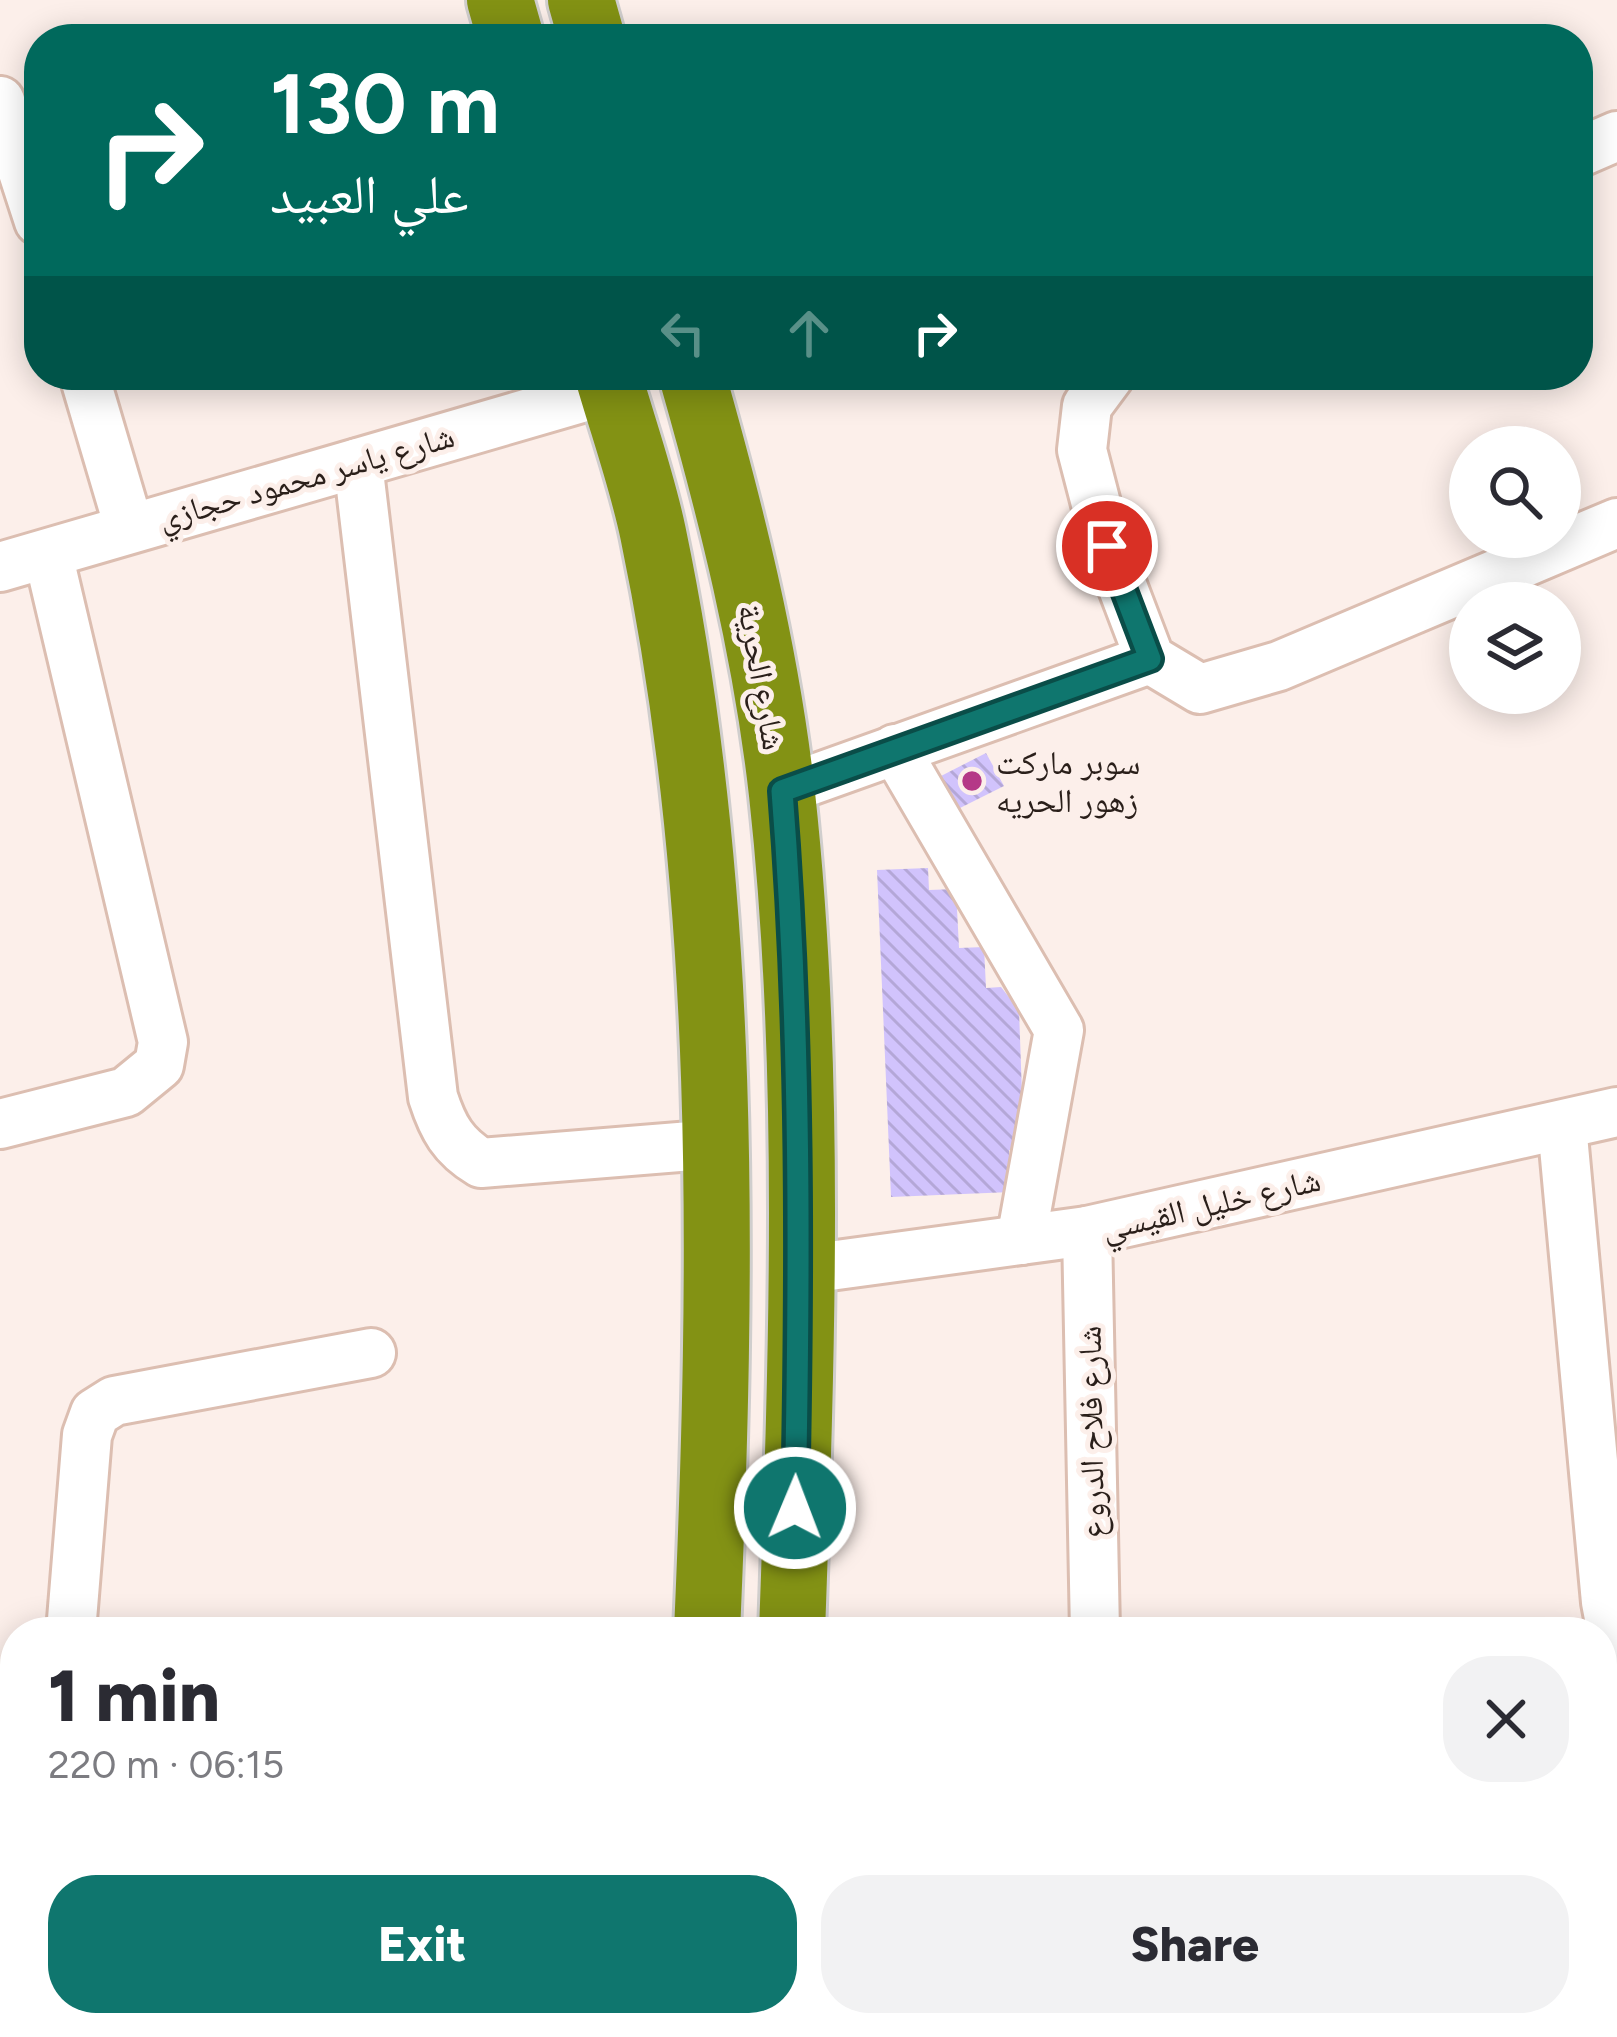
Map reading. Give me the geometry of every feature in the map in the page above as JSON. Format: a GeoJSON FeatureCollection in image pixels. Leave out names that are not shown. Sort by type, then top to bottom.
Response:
{"type":"FeatureCollection","features":[{"type":"Feature","properties":{"kind":"highway"},"geometry":{"type":"LineString","coordinates":[[612,390],[652,528],[695,791],[716,1144],[707,1617]]}},
{"type":"Feature","properties":{"kind":"highway","name":"شارع الحرية"},"geometry":{"type":"LineString","coordinates":[[696,390],[730,507],[782,791],[793,926],[800,1270],[792,1617]]}},
{"type":"Feature","properties":{"kind":"street"},"geometry":{"type":"LineString","coordinates":[[0,100],[24,174]]}},
{"type":"Feature","properties":{"kind":"street"},"geometry":{"type":"LineString","coordinates":[[88,390],[129,527]]}},
{"type":"Feature","properties":{"kind":"street","name":"شارع ياسر محمود حجازي"},"geometry":{"type":"LineString","coordinates":[[0,567],[358,463],[585,390]]}},
{"type":"Feature","properties":{"kind":"street"},"geometry":{"type":"LineString","coordinates":[[1099,390],[1087,406],[1082,450],[1129,614],[1150,659],[1201,689],[1228,684],[1617,524]]}},
{"type":"Feature","properties":{"kind":"street"},"geometry":{"type":"LineString","coordinates":[[358,463],[430,1076],[442,1125],[457,1149],[481,1163],[716,1144]]}},
{"type":"Feature","properties":{"kind":"street"},"geometry":{"type":"LineString","coordinates":[[0,1124],[125,1092],[159,1065],[163,1042],[48,554]]}},
{"type":"Feature","properties":{"kind":"street"},"geometry":{"type":"LineString","coordinates":[[782,791],[1150,659]]}},
{"type":"Feature","properties":{"kind":"street"},"geometry":{"type":"LineString","coordinates":[[895,748],[1059,1030],[1022,1240]]}},
{"type":"Feature","properties":{"kind":"street","name":"شارع خليل القيسي"},"geometry":{"type":"LineString","coordinates":[[800,1270],[1088,1231],[1617,1112]]}},
{"type":"Feature","properties":{"kind":"street"},"geometry":{"type":"LineString","coordinates":[[1562,1125],[1609,1617]]}},
{"type":"Feature","properties":{"kind":"street","name":"شارع فلاح الدروع"},"geometry":{"type":"LineString","coordinates":[[1088,1231],[1095,1617]]}},
{"type":"Feature","properties":{"kind":"street"},"geometry":{"type":"LineString","coordinates":[[71,1617],[87,1435],[95,1413],[114,1401],[370,1353]]}},
{"type":"Feature","properties":{"kind":"building","name":"سوبر ماركت زهور الحريه"},"geometry":{"type":"Polygon","coordinates":[[[986,753],[1004,786],[960,808],[941,776],[986,753]]]}},
{"type":"Feature","properties":{"kind":"building"},"geometry":{"type":"Polygon","coordinates":[[[928,868],[929,890],[956,889],[959,948],[984,947],[986,988],[1001,987],[1019,1010],[1024,1150],[1009,1150],[1011,1192],[891,1197],[877,870],[928,868]]]}},
{"type":"Feature","properties":{"kind":"place","name":"سوبر ماركت زهور الحريه"},"geometry":{"type":"Point","coordinates":[972,781]}},
{"type":"Feature","properties":{"kind":"route"},"geometry":{"type":"LineString","coordinates":[[795,1508],[800,1270],[793,926],[782,791],[1150,659],[1129,614],[1107,546]]}}]}
